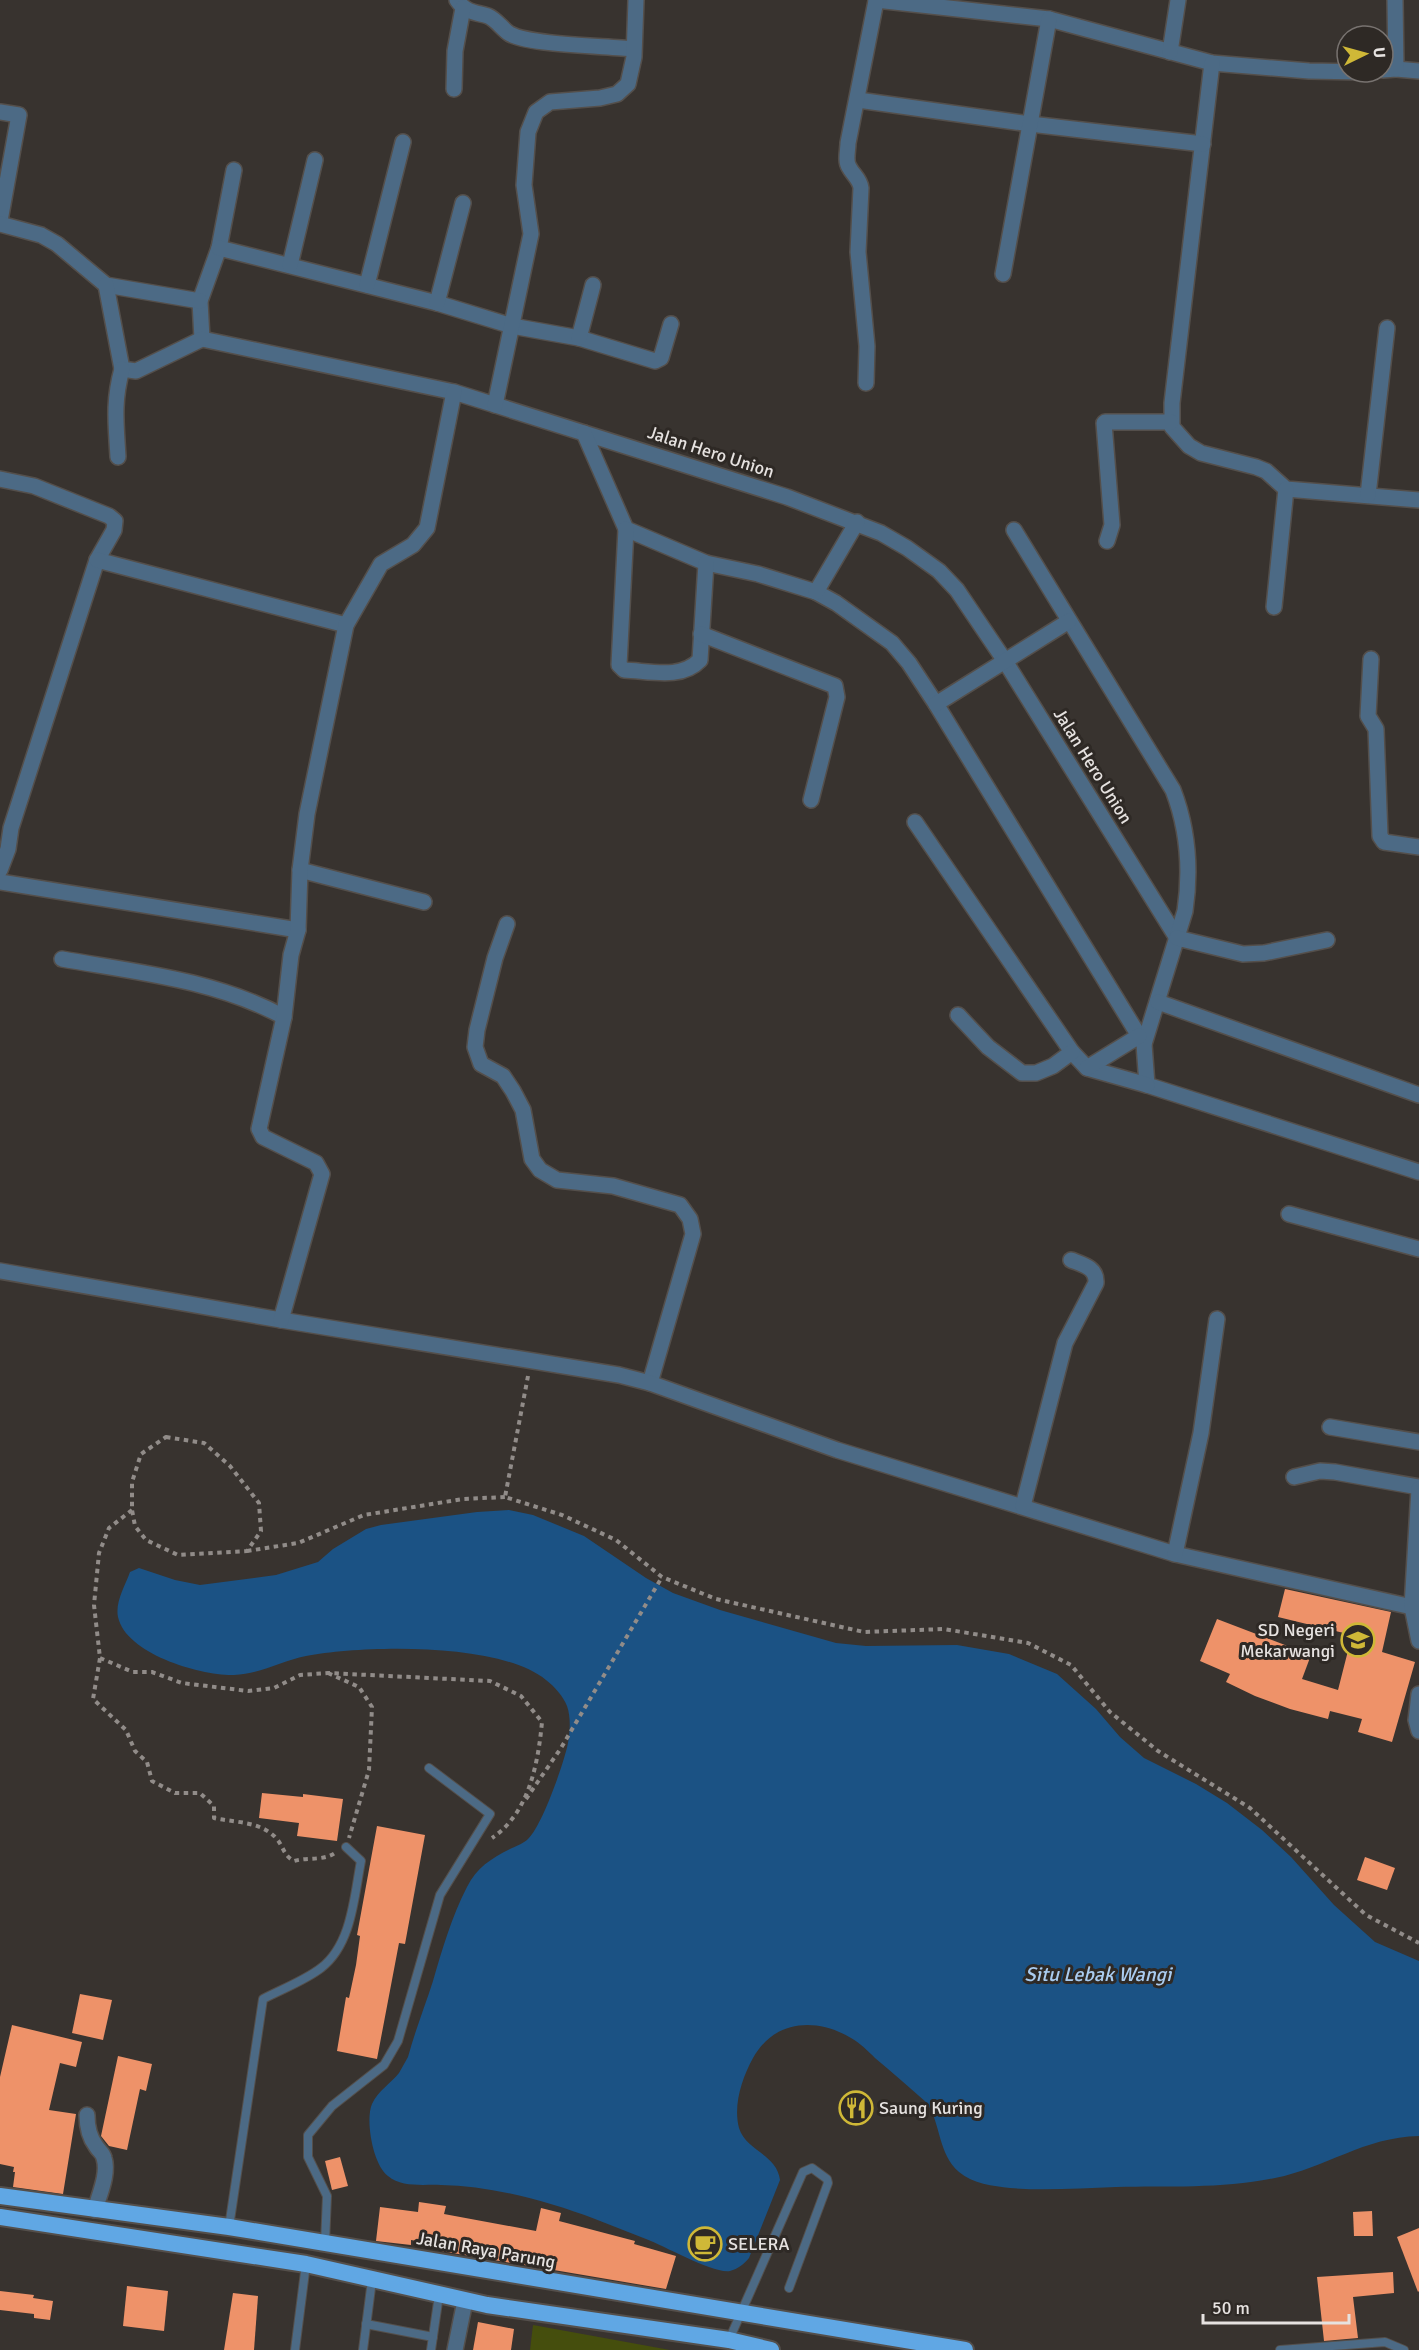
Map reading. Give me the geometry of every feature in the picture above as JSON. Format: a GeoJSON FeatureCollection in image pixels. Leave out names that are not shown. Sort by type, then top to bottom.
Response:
{"type":"FeatureCollection","features":[{"type":"Feature","properties":{"kind":"highway","name":"Jalan Raya Parung"},"geometry":{"type":"LineString","coordinates":[[0,2196],[229,2227],[965,2350]]}},
{"type":"Feature","properties":{"kind":"highway"},"geometry":{"type":"LineString","coordinates":[[0,2217],[306,2264],[465,2301],[729,2340],[771,2350]]}},
{"type":"Feature","properties":{"kind":"highway"},"geometry":{"type":"LineString","coordinates":[[159,2241],[163,2217]]}},
{"type":"Feature","properties":{"kind":"street"},"geometry":{"type":"LineString","coordinates":[[495,405],[531,234],[524,184],[528,132],[536,111],[550,102],[600,98],[617,94],[628,84],[634,57],[636,0]]}},
{"type":"Feature","properties":{"kind":"street"},"geometry":{"type":"LineString","coordinates":[[1170,52],[1178,0]]}},
{"type":"Feature","properties":{"kind":"street"},"geometry":{"type":"LineString","coordinates":[[1393,24],[1395,0]]}},
{"type":"Feature","properties":{"kind":"street"},"geometry":{"type":"LineString","coordinates":[[866,383],[867,346],[858,252],[861,188],[860,182],[847,162],[848,143],[876,1],[1049,19],[1212,63],[1287,70],[1335,71]]}},
{"type":"Feature","properties":{"kind":"street"},"geometry":{"type":"LineString","coordinates":[[454,90],[460,4],[478,15],[488,16],[510,34],[532,40],[633,49]]}},
{"type":"Feature","properties":{"kind":"street"},"geometry":{"type":"LineString","coordinates":[[1003,274],[1049,19]]}},
{"type":"Feature","properties":{"kind":"street"},"geometry":{"type":"LineString","coordinates":[[1212,63],[1171,422],[1175,432],[1189,446],[1201,453],[1266,471],[1286,489],[1419,500]]}},
{"type":"Feature","properties":{"kind":"street"},"geometry":{"type":"LineString","coordinates":[[1395,70],[1419,71]]}},
{"type":"Feature","properties":{"kind":"street"},"geometry":{"type":"LineString","coordinates":[[858,100],[1030,124],[1203,144]]}},
{"type":"Feature","properties":{"kind":"street"},"geometry":{"type":"LineString","coordinates":[[0,112],[19,115],[0,222],[41,235],[106,285],[200,301]]}},
{"type":"Feature","properties":{"kind":"street"},"geometry":{"type":"LineString","coordinates":[[367,285],[403,142]]}},
{"type":"Feature","properties":{"kind":"street"},"geometry":{"type":"LineString","coordinates":[[290,265],[315,160]]}},
{"type":"Feature","properties":{"kind":"street"},"geometry":{"type":"LineString","coordinates":[[122,369],[136,371],[202,339],[200,301],[219,248],[234,170]]}},
{"type":"Feature","properties":{"kind":"street"},"geometry":{"type":"LineString","coordinates":[[437,303],[463,203]]}},
{"type":"Feature","properties":{"kind":"street"},"geometry":{"type":"LineString","coordinates":[[219,248],[437,303],[512,326],[579,338],[655,361],[661,358],[671,324]]}},
{"type":"Feature","properties":{"kind":"street"},"geometry":{"type":"LineString","coordinates":[[106,285],[122,369],[115,406],[118,457]]}},
{"type":"Feature","properties":{"kind":"street"},"geometry":{"type":"LineString","coordinates":[[579,338],[593,285]]}},
{"type":"Feature","properties":{"kind":"street"},"geometry":{"type":"LineString","coordinates":[[1368,495],[1387,328]]}},
{"type":"Feature","properties":{"kind":"street","name":"Jalan Hero Union"},"geometry":{"type":"LineString","coordinates":[[202,339],[453,392],[691,464],[857,522],[881,533],[939,571],[957,590],[1005,661],[1178,938]]}},
{"type":"Feature","properties":{"kind":"street"},"geometry":{"type":"LineString","coordinates":[[281,1320],[322,1174],[316,1163],[263,1137],[259,1129],[284,1017],[291,955],[298,930],[300,870],[307,814],[346,624],[381,564],[413,545],[427,528],[453,392]]}},
{"type":"Feature","properties":{"kind":"street"},"geometry":{"type":"LineString","coordinates":[[1107,541],[1112,525],[1104,423],[1171,422]]}},
{"type":"Feature","properties":{"kind":"street"},"geometry":{"type":"LineString","coordinates":[[584,433],[626,529],[619,665],[624,670],[682,673],[700,660],[706,563]]}},
{"type":"Feature","properties":{"kind":"street"},"geometry":{"type":"LineString","coordinates":[[0,479],[34,486],[109,516],[115,521],[114,530],[97,560],[11,828],[8,849],[0,870]]}},
{"type":"Feature","properties":{"kind":"street"},"geometry":{"type":"LineString","coordinates":[[1274,607],[1286,489]]}},
{"type":"Feature","properties":{"kind":"street"},"geometry":{"type":"LineString","coordinates":[[816,592],[857,522]]}},
{"type":"Feature","properties":{"kind":"street"},"geometry":{"type":"LineString","coordinates":[[626,529],[706,563],[758,574],[816,592],[892,643],[909,663],[936,704],[1141,1040],[1148,1084]]}},
{"type":"Feature","properties":{"kind":"street"},"geometry":{"type":"LineString","coordinates":[[1014,530],[1173,790],[1180,808],[1188,853],[1188,890],[1185,911],[1158,1002],[1141,1040],[1087,1068]]}},
{"type":"Feature","properties":{"kind":"street"},"geometry":{"type":"LineString","coordinates":[[97,560],[346,624]]}},
{"type":"Feature","properties":{"kind":"street"},"geometry":{"type":"LineString","coordinates":[[936,704],[1069,621]]}},
{"type":"Feature","properties":{"kind":"street"},"geometry":{"type":"LineString","coordinates":[[701,634],[835,686],[837,697],[811,800]]}},
{"type":"Feature","properties":{"kind":"street"},"geometry":{"type":"LineString","coordinates":[[1371,659],[1368,716],[1376,729],[1380,836],[1384,842],[1419,847]]}},
{"type":"Feature","properties":{"kind":"street"},"geometry":{"type":"LineString","coordinates":[[915,822],[1072,1052],[1087,1068],[1148,1084],[1419,1172]]}},
{"type":"Feature","properties":{"kind":"street"},"geometry":{"type":"LineString","coordinates":[[300,870],[424,902]]}},
{"type":"Feature","properties":{"kind":"street"},"geometry":{"type":"LineString","coordinates":[[0,882],[298,930]]}},
{"type":"Feature","properties":{"kind":"street"},"geometry":{"type":"LineString","coordinates":[[507,924],[495,958],[475,1047],[481,1064],[503,1076],[523,1110],[532,1160],[540,1170],[557,1180],[613,1186],[680,1205],[690,1219],[693,1233],[650,1383]]}},
{"type":"Feature","properties":{"kind":"street"},"geometry":{"type":"LineString","coordinates":[[1178,938],[1243,954],[1264,953],[1327,940]]}},
{"type":"Feature","properties":{"kind":"street"},"geometry":{"type":"LineString","coordinates":[[62,958],[177,979],[231,994],[284,1017]]}},
{"type":"Feature","properties":{"kind":"street"},"geometry":{"type":"LineString","coordinates":[[1158,1002],[1419,1095]]}},
{"type":"Feature","properties":{"kind":"street"},"geometry":{"type":"LineString","coordinates":[[958,1015],[988,1047],[1022,1073],[1036,1073],[1053,1066],[1072,1052]]}},
{"type":"Feature","properties":{"kind":"street"},"geometry":{"type":"LineString","coordinates":[[1289,1214],[1419,1249]]}},
{"type":"Feature","properties":{"kind":"street"},"geometry":{"type":"LineString","coordinates":[[1023,1506],[1065,1343],[1096,1283],[1094,1271],[1071,1260]]}},
{"type":"Feature","properties":{"kind":"street"},"geometry":{"type":"LineString","coordinates":[[0,1271],[619,1375],[650,1383],[837,1450],[1175,1554],[1412,1607]]}},
{"type":"Feature","properties":{"kind":"street"},"geometry":{"type":"LineString","coordinates":[[1175,1554],[1199,1443],[1217,1318]]}},
{"type":"Feature","properties":{"kind":"street"},"geometry":{"type":"LineString","coordinates":[[1330,1427],[1419,1442]]}},
{"type":"Feature","properties":{"kind":"street"},"geometry":{"type":"LineString","coordinates":[[1294,1477],[1320,1471],[1335,1472],[1419,1488],[1412,1607],[1419,1641]]}},
{"type":"Feature","properties":{"kind":"street"},"geometry":{"type":"LineString","coordinates":[[1419,1694],[1416,1720],[1419,1731]]}},
{"type":"Feature","properties":{"kind":"street"},"geometry":{"type":"LineString","coordinates":[[87,2115],[87,2128],[104,2155],[105,2162],[95,2210]]}},
{"type":"Feature","properties":{"kind":"street"},"geometry":{"type":"LineString","coordinates":[[455,2350],[465,2301]]}},
{"type":"Feature","properties":{"kind":"lane"},"geometry":{"type":"LineString","coordinates":[[325,2243],[327,2196],[308,2157],[308,2135],[332,2106],[384,2064],[398,2041],[440,1895],[489,1814],[429,1768]]}},
{"type":"Feature","properties":{"kind":"lane"},"geometry":{"type":"LineString","coordinates":[[229,2227],[263,1999],[322,1967],[339,1947],[351,1915],[362,1861],[346,1846]]}},
{"type":"Feature","properties":{"kind":"lane"},"geometry":{"type":"LineString","coordinates":[[729,2340],[803,2172],[812,2168],[827,2179],[828,2183],[789,2288]]}},
{"type":"Feature","properties":{"kind":"lane"},"geometry":{"type":"LineString","coordinates":[[295,2350],[306,2264]]}},
{"type":"Feature","properties":{"kind":"lane"},"geometry":{"type":"LineString","coordinates":[[363,2350],[372,2280]]}},
{"type":"Feature","properties":{"kind":"lane"},"geometry":{"type":"LineString","coordinates":[[431,2350],[439,2295]]}},
{"type":"Feature","properties":{"kind":"lane"},"geometry":{"type":"LineString","coordinates":[[366,2324],[433,2337]]}},
{"type":"Feature","properties":{"kind":"lane"},"geometry":{"type":"LineString","coordinates":[[1280,2350],[1385,2342],[1404,2350]]}},
{"type":"Feature","properties":{"kind":"path"},"geometry":{"type":"LineString","coordinates":[[505,1497],[531,1361]]}},
{"type":"Feature","properties":{"kind":"path"},"geometry":{"type":"LineString","coordinates":[[247,1551],[261,1531],[259,1503],[230,1466],[204,1443],[166,1437],[141,1454],[132,1482],[132,1510],[135,1526],[147,1540],[178,1555],[247,1551],[298,1544],[364,1515],[463,1499],[505,1497],[562,1515],[616,1540],[662,1577],[716,1599],[864,1632],[944,1629],[1028,1643],[1071,1665],[1110,1712],[1158,1751],[1250,1808],[1366,1915],[1419,1943]]}},
{"type":"Feature","properties":{"kind":"path"},"geometry":{"type":"LineString","coordinates":[[132,1510],[108,1528],[99,1553],[94,1605],[100,1658],[93,1699],[126,1730],[135,1751],[147,1761],[152,1781],[175,1793],[200,1794],[214,1806],[214,1818],[256,1824],[276,1839],[287,1857],[294,1861],[306,1857],[327,1858],[346,1846],[369,1770],[372,1707],[359,1687],[328,1673]]}},
{"type":"Feature","properties":{"kind":"path"},"geometry":{"type":"LineString","coordinates":[[466,1855],[500,1832],[524,1802],[561,1748],[662,1577]]}},
{"type":"Feature","properties":{"kind":"path"},"geometry":{"type":"LineString","coordinates":[[100,1658],[133,1672],[153,1672],[182,1683],[248,1691],[274,1688],[300,1675],[328,1673],[490,1681],[521,1696],[542,1722],[539,1754],[524,1802]]}},
{"type":"Feature","properties":{"kind":"green space"},"geometry":{"type":"Polygon","coordinates":[[[533,2325],[670,2350],[530,2350],[533,2325]]]}},
{"type":"Feature","properties":{"kind":"water","name":"Situ Lebak Wangi"},"geometry":{"type":"Polygon","coordinates":[[[509,1510],[533,1515],[584,1536],[646,1578],[673,1593],[720,1610],[836,1643],[866,1646],[957,1645],[1009,1654],[1057,1674],[1096,1709],[1120,1737],[1144,1758],[1196,1784],[1227,1803],[1262,1830],[1291,1857],[1334,1905],[1375,1942],[1419,1961],[1419,2136],[1380,2142],[1294,2173],[1255,2182],[1196,2186],[1050,2189],[990,2185],[970,2179],[952,2165],[943,2148],[932,2111],[927,2103],[864,2047],[838,2031],[810,2025],[784,2029],[772,2036],[753,2058],[742,2083],[737,2110],[739,2128],[748,2142],[773,2164],[780,2180],[749,2258],[733,2270],[722,2271],[712,2268],[577,2212],[539,2201],[480,2188],[406,2184],[388,2176],[374,2153],[369,2120],[372,2104],[399,2073],[408,2057],[448,1933],[471,1880],[492,1859],[526,1840],[540,1821],[557,1779],[568,1743],[570,1720],[565,1702],[546,1680],[525,1668],[497,1659],[430,1650],[331,1652],[297,1658],[244,1674],[203,1672],[167,1660],[135,1642],[124,1630],[117,1611],[130,1572],[139,1568],[175,1580],[200,1585],[276,1575],[318,1562],[333,1549],[366,1529],[477,1512],[509,1510]]]}},
{"type":"Feature","properties":{"kind":"building"},"geometry":{"type":"Polygon","coordinates":[[[1285,1589],[1391,1612],[1382,1652],[1415,1662],[1392,1742],[1358,1732],[1362,1719],[1330,1711],[1328,1719],[1290,1709],[1255,1696],[1226,1682],[1230,1674],[1200,1661],[1217,1619],[1311,1655],[1302,1679],[1338,1690],[1352,1635],[1278,1617],[1285,1589]]]}},
{"type":"Feature","properties":{"kind":"building"},"geometry":{"type":"Polygon","coordinates":[[[262,1793],[303,1797],[303,1794],[343,1799],[337,1841],[297,1836],[299,1823],[259,1818],[262,1793]]]}},
{"type":"Feature","properties":{"kind":"building"},"geometry":{"type":"Polygon","coordinates":[[[377,1826],[425,1835],[405,1944],[399,1943],[377,2059],[337,2051],[346,1997],[349,1998],[356,1965],[360,1936],[357,1935],[377,1826]]]}},
{"type":"Feature","properties":{"kind":"building"},"geometry":{"type":"Polygon","coordinates":[[[1365,1857],[1395,1868],[1387,1890],[1357,1880],[1365,1857]]]}},
{"type":"Feature","properties":{"kind":"building"},"geometry":{"type":"Polygon","coordinates":[[[80,1994],[112,2000],[103,2040],[72,2033],[80,1994]]]}},
{"type":"Feature","properties":{"kind":"building"},"geometry":{"type":"Polygon","coordinates":[[[12,2025],[82,2042],[76,2067],[60,2063],[49,2110],[76,2114],[63,2194],[13,2187],[14,2167],[0,2164],[0,2077],[12,2025]]]}},
{"type":"Feature","properties":{"kind":"building"},"geometry":{"type":"Polygon","coordinates":[[[118,2056],[152,2064],[146,2091],[140,2089],[127,2150],[109,2146],[101,2136],[118,2056]]]}},
{"type":"Feature","properties":{"kind":"building"},"geometry":{"type":"Polygon","coordinates":[[[340,2157],[348,2186],[332,2190],[325,2161],[340,2157]]]}},
{"type":"Feature","properties":{"kind":"building"},"geometry":{"type":"Polygon","coordinates":[[[419,2202],[446,2206],[444,2214],[536,2231],[541,2208],[561,2213],[559,2221],[635,2241],[634,2244],[676,2256],[666,2289],[441,2251],[442,2245],[411,2240],[411,2245],[376,2241],[380,2207],[418,2212],[419,2202]]]}},
{"type":"Feature","properties":{"kind":"building"},"geometry":{"type":"Polygon","coordinates":[[[1372,2211],[1373,2236],[1354,2236],[1353,2212],[1372,2211]]]}},
{"type":"Feature","properties":{"kind":"building"},"geometry":{"type":"Polygon","coordinates":[[[1419,2228],[1419,2291],[1418,2292],[1397,2237],[1419,2228]]]}},
{"type":"Feature","properties":{"kind":"building"},"geometry":{"type":"Polygon","coordinates":[[[1393,2272],[1394,2293],[1353,2297],[1358,2338],[1324,2341],[1317,2277],[1393,2272]]]}},
{"type":"Feature","properties":{"kind":"building"},"geometry":{"type":"Polygon","coordinates":[[[127,2286],[168,2291],[164,2331],[123,2326],[127,2286]]]}},
{"type":"Feature","properties":{"kind":"building"},"geometry":{"type":"Polygon","coordinates":[[[0,2291],[34,2295],[33,2298],[53,2301],[50,2320],[34,2318],[34,2314],[0,2310],[0,2291]]]}},
{"type":"Feature","properties":{"kind":"building"},"geometry":{"type":"Polygon","coordinates":[[[233,2293],[258,2296],[254,2350],[224,2350],[233,2293]]]}},
{"type":"Feature","properties":{"kind":"building"},"geometry":{"type":"Polygon","coordinates":[[[478,2322],[514,2329],[511,2350],[473,2350],[478,2322]]]}},
{"type":"Feature","properties":{"kind":"place","name":"SD Negeri Mekarwangi"},"geometry":{"type":"Point","coordinates":[1358,1640]}},
{"type":"Feature","properties":{"kind":"place","name":"Saung Kuring"},"geometry":{"type":"Point","coordinates":[856,2108]}},
{"type":"Feature","properties":{"kind":"place","name":"SELERA"},"geometry":{"type":"Point","coordinates":[705,2244]}}]}
